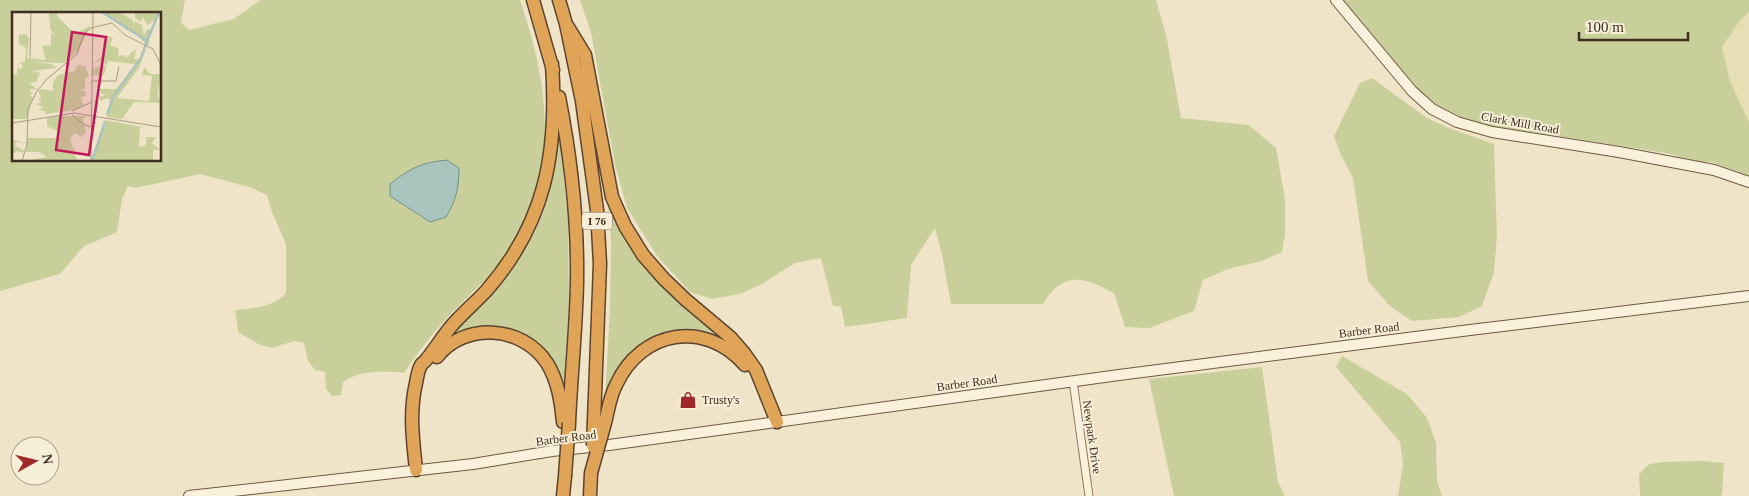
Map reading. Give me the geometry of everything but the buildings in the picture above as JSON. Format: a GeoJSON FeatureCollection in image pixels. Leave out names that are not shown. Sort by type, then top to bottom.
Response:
{"type":"FeatureCollection","features":[{"type":"Feature","properties":{"kind":"highway","name":"I 76"},"geometry":{"type":"LineString","coordinates":[[533,0],[552,64],[563,119],[576,227],[577,281],[567,424]]}},
{"type":"Feature","properties":{"kind":"highway","name":"I 76"},"geometry":{"type":"LineString","coordinates":[[559,0],[582,101],[597,210],[600,264],[600,422]]}},
{"type":"Feature","properties":{"kind":"highway"},"geometry":{"type":"LineString","coordinates":[[566,24],[585,55],[612,197],[625,226],[643,255],[664,279],[730,337],[744,353],[756,370],[773,422]]}},
{"type":"Feature","properties":{"kind":"highway"},"geometry":{"type":"LineString","coordinates":[[419,470],[412,402],[421,365],[450,328],[486,291],[506,266],[527,233],[543,191],[551,151],[554,122],[552,64]]}},
{"type":"Feature","properties":{"kind":"highway"},"geometry":{"type":"LineString","coordinates":[[419,470],[418,416],[421,384],[427,369],[442,349],[456,340],[470,334],[488,332],[504,334],[524,342],[536,351],[547,363],[554,378],[567,424],[563,496]]}},
{"type":"Feature","properties":{"kind":"highway"},"geometry":{"type":"LineString","coordinates":[[590,496],[591,473],[600,422],[616,385],[631,361],[652,344],[670,338],[688,336],[710,340],[737,356],[752,377],[773,422]]}},
{"type":"Feature","properties":{"kind":"main road","name":"Clark Mill Road"},"geometry":{"type":"LineString","coordinates":[[1336,0],[1412,91],[1432,109],[1457,122],[1492,132],[1619,152],[1714,170],[1749,182]]}},
{"type":"Feature","properties":{"kind":"main road","name":"Barber Road"},"geometry":{"type":"LineString","coordinates":[[189,496],[473,464],[1073,381],[1749,296]]}},
{"type":"Feature","properties":{"kind":"street","name":"Newpark Drive"},"geometry":{"type":"LineString","coordinates":[[1073,381],[1089,496]]}},
{"type":"Feature","properties":{"kind":"shaded area"},"geometry":{"type":"Polygon","coordinates":[[[1749,12],[1749,122],[1730,81],[1722,47],[1741,19],[1749,12]]]}},
{"type":"Feature","properties":{"kind":"green space"},"geometry":{"type":"Polygon","coordinates":[[[0,0],[185,0],[181,22],[189,30],[234,19],[260,0],[520,0],[536,55],[544,109],[545,136],[542,163],[535,190],[525,218],[505,256],[495,269],[440,325],[404,373],[381,372],[356,375],[343,382],[341,395],[332,396],[326,389],[325,372],[315,370],[308,361],[304,343],[294,341],[271,348],[258,344],[238,332],[235,310],[256,308],[275,302],[286,293],[286,244],[267,195],[249,187],[200,174],[136,188],[128,186],[122,199],[117,232],[84,246],[60,274],[0,291],[0,0]]]}},
{"type":"Feature","properties":{"kind":"green space"},"geometry":{"type":"Polygon","coordinates":[[[580,0],[1156,0],[1166,35],[1181,118],[1249,125],[1276,148],[1285,199],[1285,234],[1282,252],[1262,261],[1228,269],[1203,280],[1194,311],[1149,328],[1125,327],[1114,293],[1087,281],[1080,280],[1072,280],[1058,286],[1043,304],[951,304],[935,228],[911,265],[907,318],[845,327],[841,306],[833,306],[821,258],[795,263],[762,284],[740,294],[712,299],[690,292],[657,256],[627,208],[615,165],[591,32],[580,0]]]}},
{"type":"Feature","properties":{"kind":"green space"},"geometry":{"type":"Polygon","coordinates":[[[1342,0],[1749,0],[1749,12],[1741,19],[1722,47],[1730,81],[1749,122],[1749,176],[1712,162],[1699,162],[1666,153],[1481,126],[1453,116],[1418,94],[1384,48],[1342,0]]]}},
{"type":"Feature","properties":{"kind":"green space"},"geometry":{"type":"Polygon","coordinates":[[[1372,78],[1427,118],[1494,144],[1497,237],[1494,272],[1482,306],[1459,317],[1412,321],[1390,306],[1368,281],[1353,178],[1340,153],[1334,136],[1360,83],[1372,78]]]}},
{"type":"Feature","properties":{"kind":"green space"},"geometry":{"type":"Polygon","coordinates":[[[559,132],[568,219],[569,295],[565,379],[563,381],[554,362],[539,345],[526,336],[455,339],[454,333],[496,289],[521,256],[531,239],[547,201],[552,176],[556,133],[559,132]]]}},
{"type":"Feature","properties":{"kind":"green space"},"geometry":{"type":"Polygon","coordinates":[[[607,193],[624,230],[735,347],[707,337],[645,345],[605,403],[611,240],[607,193]]]}},
{"type":"Feature","properties":{"kind":"green space"},"geometry":{"type":"Polygon","coordinates":[[[1342,356],[1407,394],[1427,418],[1436,443],[1437,481],[1442,496],[1398,496],[1403,464],[1400,442],[1336,367],[1342,356]]]}},
{"type":"Feature","properties":{"kind":"green space"},"geometry":{"type":"Polygon","coordinates":[[[1262,367],[1278,482],[1285,496],[1174,496],[1149,379],[1262,367]]]}},
{"type":"Feature","properties":{"kind":"green space"},"geometry":{"type":"Polygon","coordinates":[[[1701,461],[1724,463],[1722,496],[1640,496],[1639,474],[1649,464],[1701,461]]]}},
{"type":"Feature","properties":{"kind":"water"},"geometry":{"type":"Polygon","coordinates":[[[447,160],[459,168],[456,194],[446,217],[430,222],[390,196],[390,184],[403,174],[416,167],[447,160]]]}},
{"type":"Feature","properties":{"kind":"place","name":"Trusty's"},"geometry":{"type":"Point","coordinates":[688,400]}}]}
